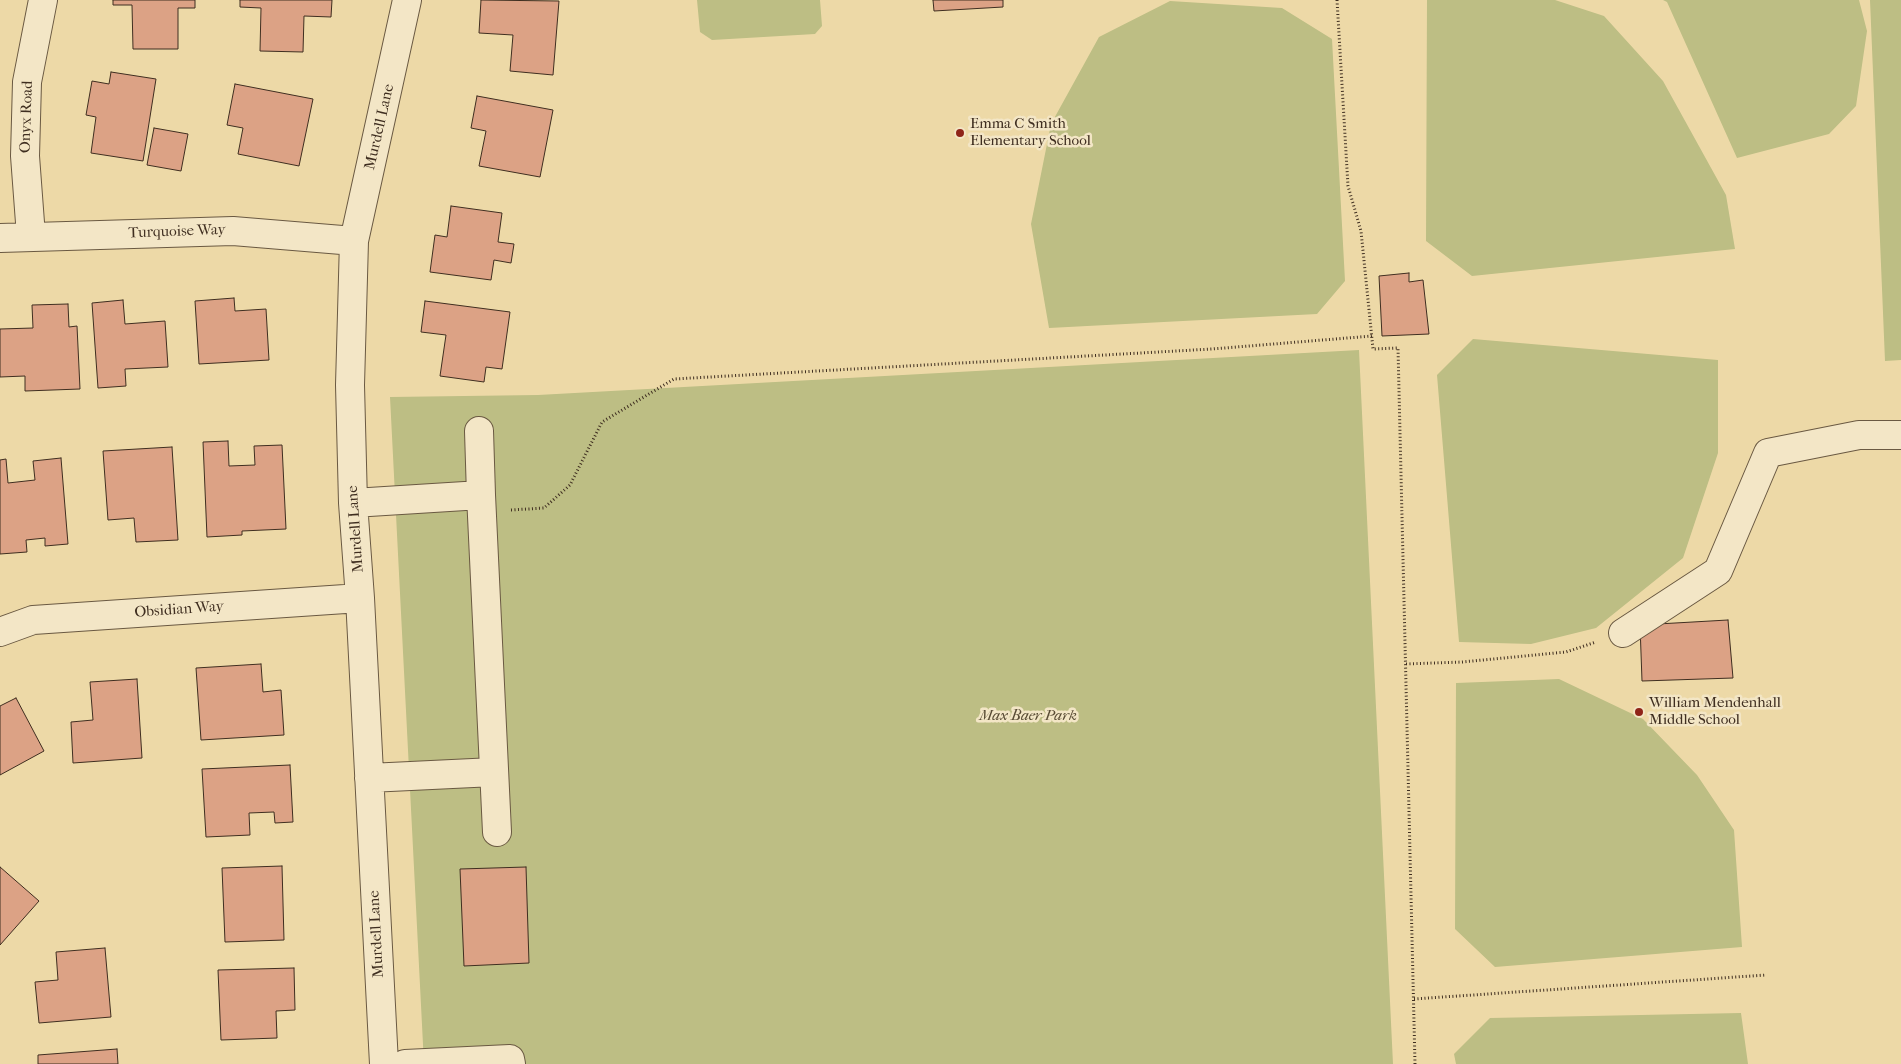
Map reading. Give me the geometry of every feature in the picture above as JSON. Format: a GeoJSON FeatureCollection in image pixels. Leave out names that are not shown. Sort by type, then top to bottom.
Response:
{"type":"FeatureCollection","features":[{"type":"Feature","properties":{"kind":"street","name":"Onyx Road"},"geometry":{"type":"LineString","coordinates":[[31,236],[26,156],[27,82],[44,0]]}},
{"type":"Feature","properties":{"kind":"street","name":"Murdell Lane"},"geometry":{"type":"LineString","coordinates":[[384,1064],[360,598],[353,503],[350,385],[354,241],[407,0]]}},
{"type":"Feature","properties":{"kind":"street","name":"Turquoise Way"},"geometry":{"type":"LineString","coordinates":[[0,238],[233,231],[354,241]]}},
{"type":"Feature","properties":{"kind":"street"},"geometry":{"type":"LineString","coordinates":[[479,431],[497,832]]}},
{"type":"Feature","properties":{"kind":"street"},"geometry":{"type":"LineString","coordinates":[[1623,633],[1718,571],[1768,452],[1859,435],[1901,434]]}},
{"type":"Feature","properties":{"kind":"street"},"geometry":{"type":"LineString","coordinates":[[353,503],[482,503]]}},
{"type":"Feature","properties":{"kind":"street","name":"Obsidian Way"},"geometry":{"type":"LineString","coordinates":[[0,632],[33,620],[360,598]]}},
{"type":"Feature","properties":{"kind":"street"},"geometry":{"type":"LineString","coordinates":[[369,778],[494,772]]}},
{"type":"Feature","properties":{"kind":"street"},"geometry":{"type":"LineString","coordinates":[[405,1064],[510,1060],[511,1064]]}},
{"type":"Feature","properties":{"kind":"path"},"geometry":{"type":"LineString","coordinates":[[1337,0],[1348,186],[1361,231],[1373,349],[1398,348],[1415,1064]]}},
{"type":"Feature","properties":{"kind":"path"},"geometry":{"type":"LineString","coordinates":[[482,503],[544,508],[570,484],[602,422],[674,379],[1212,349],[1372,336]]}},
{"type":"Feature","properties":{"kind":"path"},"geometry":{"type":"LineString","coordinates":[[1406,664],[1462,662],[1566,652],[1623,633]]}},
{"type":"Feature","properties":{"kind":"path"},"geometry":{"type":"LineString","coordinates":[[1414,999],[1766,975]]}},
{"type":"Feature","properties":{"kind":"green space"},"geometry":{"type":"Polygon","coordinates":[[[697,0],[820,0],[822,26],[815,34],[712,40],[700,32],[697,0]]]}},
{"type":"Feature","properties":{"kind":"green space"},"geometry":{"type":"Polygon","coordinates":[[[1427,0],[1555,0],[1604,16],[1663,81],[1726,195],[1735,249],[1472,276],[1426,241],[1427,0]]]}},
{"type":"Feature","properties":{"kind":"green space"},"geometry":{"type":"Polygon","coordinates":[[[1663,0],[1859,0],[1867,31],[1856,106],[1829,134],[1737,158],[1667,2],[1663,0]]]}},
{"type":"Feature","properties":{"kind":"green space"},"geometry":{"type":"Polygon","coordinates":[[[1870,0],[1901,0],[1901,360],[1885,361],[1870,0]]]}},
{"type":"Feature","properties":{"kind":"green space"},"geometry":{"type":"Polygon","coordinates":[[[1170,1],[1282,8],[1332,39],[1345,281],[1317,314],[1049,328],[1031,224],[1051,124],[1099,37],[1170,1]]]}},
{"type":"Feature","properties":{"kind":"green space"},"geometry":{"type":"Polygon","coordinates":[[[1473,339],[1718,360],[1718,453],[1683,558],[1596,628],[1531,644],[1459,642],[1437,375],[1473,339]]]}},
{"type":"Feature","properties":{"kind":"green space","name":"Max Baer Park"},"geometry":{"type":"Polygon","coordinates":[[[1359,350],[1393,1064],[424,1064],[390,397],[538,395],[1359,350]]]}},
{"type":"Feature","properties":{"kind":"green space"},"geometry":{"type":"Polygon","coordinates":[[[1559,679],[1643,719],[1697,775],[1734,830],[1742,947],[1495,967],[1455,929],[1456,683],[1559,679]]]}},
{"type":"Feature","properties":{"kind":"green space"},"geometry":{"type":"Polygon","coordinates":[[[1741,1013],[1748,1064],[1456,1064],[1454,1054],[1490,1018],[1741,1013]]]}},
{"type":"Feature","properties":{"kind":"building"},"geometry":{"type":"Polygon","coordinates":[[[113,0],[195,0],[195,8],[178,8],[178,49],[133,49],[132,5],[113,5],[113,0]]]}},
{"type":"Feature","properties":{"kind":"building"},"geometry":{"type":"Polygon","coordinates":[[[240,0],[332,0],[331,17],[304,16],[303,52],[260,51],[261,8],[240,7],[240,0]]]}},
{"type":"Feature","properties":{"kind":"building"},"geometry":{"type":"Polygon","coordinates":[[[481,0],[559,1],[553,75],[510,71],[513,35],[479,33],[481,0]]]}},
{"type":"Feature","properties":{"kind":"building"},"geometry":{"type":"Polygon","coordinates":[[[933,0],[1003,0],[1003,7],[934,11],[933,0]]]}},
{"type":"Feature","properties":{"kind":"building"},"geometry":{"type":"Polygon","coordinates":[[[111,72],[156,79],[143,161],[91,153],[96,117],[86,115],[92,81],[109,84],[111,72]]]}},
{"type":"Feature","properties":{"kind":"building"},"geometry":{"type":"Polygon","coordinates":[[[235,84],[313,99],[299,166],[238,154],[243,128],[227,125],[235,84]]]}},
{"type":"Feature","properties":{"kind":"building"},"geometry":{"type":"Polygon","coordinates":[[[477,96],[553,110],[540,177],[479,166],[486,131],[471,128],[477,96]]]}},
{"type":"Feature","properties":{"kind":"building"},"geometry":{"type":"Polygon","coordinates":[[[154,128],[188,134],[181,171],[147,165],[154,128]]]}},
{"type":"Feature","properties":{"kind":"building"},"geometry":{"type":"Polygon","coordinates":[[[451,206],[502,213],[498,242],[514,244],[511,263],[494,260],[491,280],[430,272],[435,235],[447,237],[451,206]]]}},
{"type":"Feature","properties":{"kind":"building"},"geometry":{"type":"Polygon","coordinates":[[[1409,273],[1409,282],[1423,280],[1429,334],[1382,336],[1379,276],[1409,273]]]}},
{"type":"Feature","properties":{"kind":"building"},"geometry":{"type":"Polygon","coordinates":[[[234,298],[235,311],[266,309],[269,360],[199,364],[195,301],[234,298]]]}},
{"type":"Feature","properties":{"kind":"building"},"geometry":{"type":"Polygon","coordinates":[[[123,300],[125,324],[165,321],[168,367],[125,369],[126,386],[98,388],[92,303],[123,300]]]}},
{"type":"Feature","properties":{"kind":"building"},"geometry":{"type":"Polygon","coordinates":[[[425,301],[510,312],[502,369],[486,367],[484,382],[440,376],[446,335],[421,332],[425,301]]]}},
{"type":"Feature","properties":{"kind":"building"},"geometry":{"type":"Polygon","coordinates":[[[68,304],[69,327],[77,326],[80,389],[25,391],[25,376],[0,377],[0,329],[33,328],[32,305],[68,304]]]}},
{"type":"Feature","properties":{"kind":"building"},"geometry":{"type":"Polygon","coordinates":[[[228,441],[229,466],[255,465],[254,446],[282,445],[286,529],[242,531],[242,535],[207,537],[203,442],[228,441]]]}},
{"type":"Feature","properties":{"kind":"building"},"geometry":{"type":"Polygon","coordinates":[[[172,447],[178,540],[136,542],[134,518],[108,520],[103,451],[172,447]]]}},
{"type":"Feature","properties":{"kind":"building"},"geometry":{"type":"Polygon","coordinates":[[[61,458],[68,544],[45,546],[45,538],[26,540],[27,552],[0,554],[0,460],[6,459],[8,483],[35,480],[33,461],[61,458]]]}},
{"type":"Feature","properties":{"kind":"building"},"geometry":{"type":"Polygon","coordinates":[[[1728,620],[1733,678],[1642,681],[1640,625],[1728,620]]]}},
{"type":"Feature","properties":{"kind":"building"},"geometry":{"type":"Polygon","coordinates":[[[261,664],[263,692],[281,690],[284,735],[201,740],[196,668],[261,664]]]}},
{"type":"Feature","properties":{"kind":"building"},"geometry":{"type":"Polygon","coordinates":[[[137,679],[142,758],[73,763],[71,722],[93,720],[90,682],[137,679]]]}},
{"type":"Feature","properties":{"kind":"building"},"geometry":{"type":"Polygon","coordinates":[[[16,698],[44,751],[0,775],[0,706],[16,698]]]}},
{"type":"Feature","properties":{"kind":"building"},"geometry":{"type":"Polygon","coordinates":[[[290,765],[293,822],[275,823],[274,812],[249,813],[250,835],[206,837],[202,769],[290,765]]]}},
{"type":"Feature","properties":{"kind":"building"},"geometry":{"type":"Polygon","coordinates":[[[282,866],[284,940],[225,942],[222,868],[282,866]]]}},
{"type":"Feature","properties":{"kind":"building"},"geometry":{"type":"Polygon","coordinates":[[[0,867],[39,901],[0,945],[0,867]]]}},
{"type":"Feature","properties":{"kind":"building"},"geometry":{"type":"Polygon","coordinates":[[[526,867],[529,963],[464,966],[460,869],[526,867]]]}},
{"type":"Feature","properties":{"kind":"building"},"geometry":{"type":"Polygon","coordinates":[[[105,948],[111,1017],[39,1023],[35,982],[58,980],[56,952],[105,948]]]}},
{"type":"Feature","properties":{"kind":"building"},"geometry":{"type":"Polygon","coordinates":[[[294,968],[295,1010],[276,1011],[277,1038],[221,1040],[218,970],[294,968]]]}},
{"type":"Feature","properties":{"kind":"building"},"geometry":{"type":"Polygon","coordinates":[[[117,1049],[118,1064],[38,1064],[38,1055],[117,1049]]]}},
{"type":"Feature","properties":{"kind":"place","name":"Emma C Smith Elementary School"},"geometry":{"type":"Point","coordinates":[960,133]}},
{"type":"Feature","properties":{"kind":"place","name":"William Mendenhall Middle School"},"geometry":{"type":"Point","coordinates":[1639,712]}}]}
